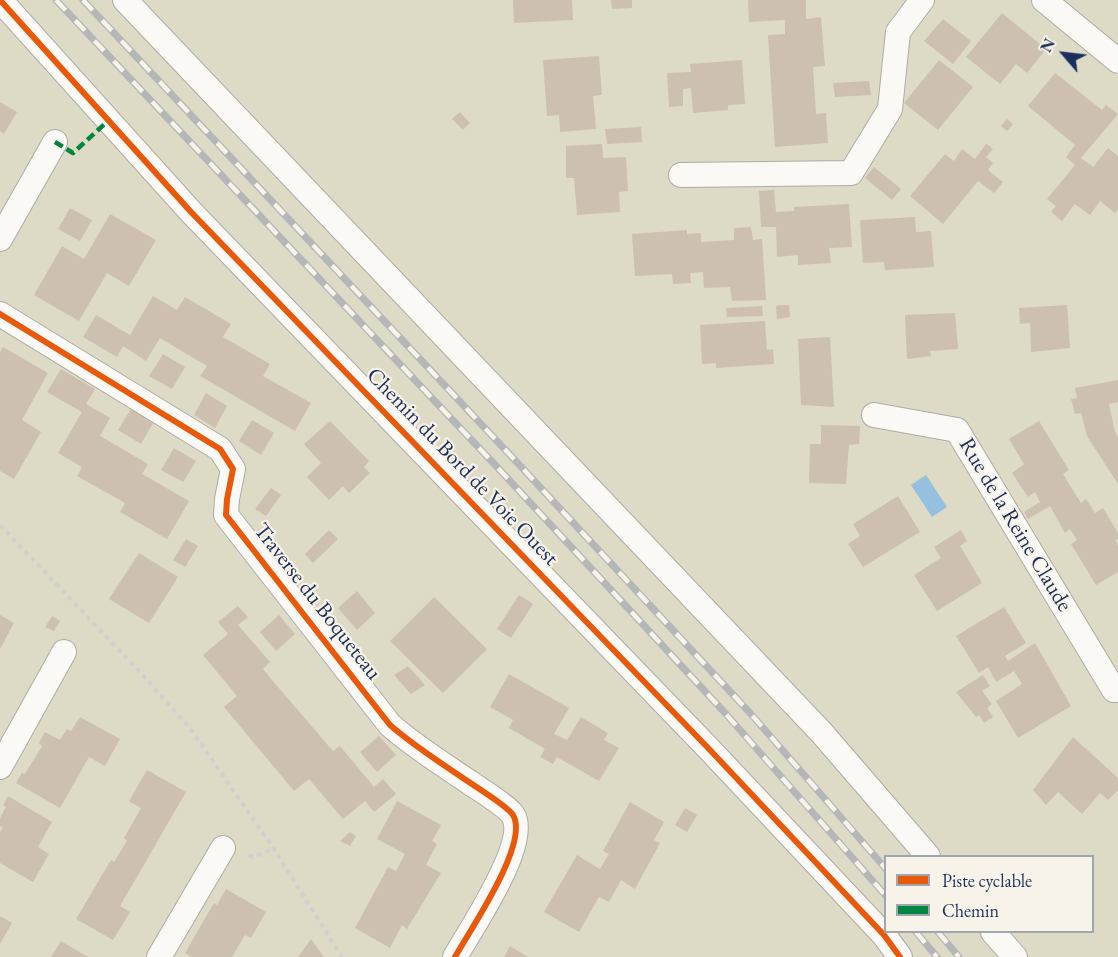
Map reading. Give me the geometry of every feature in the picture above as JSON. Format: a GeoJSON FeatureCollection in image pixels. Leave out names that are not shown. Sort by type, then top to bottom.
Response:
{"type":"FeatureCollection","features":[{"type":"Feature","properties":{"kind":"street"},"geometry":{"type":"LineString","coordinates":[[125,0],[813,723],[927,855]]}},
{"type":"Feature","properties":{"kind":"street"},"geometry":{"type":"LineString","coordinates":[[681,174],[851,173],[890,109],[898,32],[922,0]]}},
{"type":"Feature","properties":{"kind":"street"},"geometry":{"type":"LineString","coordinates":[[1044,0],[1118,61]]}},
{"type":"Feature","properties":{"kind":"street","name":"Chemin du Bord de Voie Ouest"},"geometry":{"type":"LineString","coordinates":[[6,12],[191,212],[710,750],[884,935],[900,957]]}},
{"type":"Feature","properties":{"kind":"street"},"geometry":{"type":"LineString","coordinates":[[0,239],[55,142]]}},
{"type":"Feature","properties":{"kind":"street","name":"Traverse du Boqueteau"},"geometry":{"type":"LineString","coordinates":[[0,314],[220,449],[233,470],[226,515],[390,725],[410,743],[493,798],[513,815],[516,833],[508,863],[455,957]]}},
{"type":"Feature","properties":{"kind":"street","name":"Rue de la Reine Claude"},"geometry":{"type":"LineString","coordinates":[[874,415],[957,430],[1114,690],[1118,690]]}},
{"type":"Feature","properties":{"kind":"street"},"geometry":{"type":"LineString","coordinates":[[0,767],[64,652]]}},
{"type":"Feature","properties":{"kind":"street"},"geometry":{"type":"LineString","coordinates":[[159,957],[223,848]]}},
{"type":"Feature","properties":{"kind":"street"},"geometry":{"type":"LineString","coordinates":[[994,933],[1015,957]]}},
{"type":"Feature","properties":{"kind":"path"},"geometry":{"type":"LineString","coordinates":[[0,525],[189,727],[274,849],[342,957]]}},
{"type":"Feature","properties":{"kind":"water"},"geometry":{"type":"Polygon","coordinates":[[[926,475],[947,507],[932,517],[911,485],[926,475]]]}},
{"type":"Feature","properties":{"kind":"building"},"geometry":{"type":"Polygon","coordinates":[[[513,0],[572,0],[573,20],[514,23],[513,0]]]}},
{"type":"Feature","properties":{"kind":"building"},"geometry":{"type":"Polygon","coordinates":[[[611,0],[632,0],[632,8],[612,9],[611,0]]]}},
{"type":"Feature","properties":{"kind":"building"},"geometry":{"type":"Polygon","coordinates":[[[748,0],[806,0],[806,19],[821,17],[825,66],[813,67],[816,114],[826,113],[828,143],[775,147],[768,35],[785,34],[785,20],[749,22],[748,0]]]}},
{"type":"Feature","properties":{"kind":"building"},"geometry":{"type":"Polygon","coordinates":[[[1002,13],[1046,49],[1027,73],[1016,64],[1000,84],[966,57],[1002,13]]]}},
{"type":"Feature","properties":{"kind":"building"},"geometry":{"type":"Polygon","coordinates":[[[943,19],[971,41],[953,64],[924,41],[943,19]]]}},
{"type":"Feature","properties":{"kind":"building"},"geometry":{"type":"Polygon","coordinates":[[[599,56],[602,95],[593,96],[596,129],[560,132],[559,115],[547,116],[543,60],[599,56]]]}},
{"type":"Feature","properties":{"kind":"building"},"geometry":{"type":"Polygon","coordinates":[[[742,60],[745,104],[728,105],[728,110],[693,113],[691,88],[683,89],[683,106],[669,107],[667,73],[691,72],[690,64],[742,60]]]}},
{"type":"Feature","properties":{"kind":"building"},"geometry":{"type":"Polygon","coordinates":[[[939,60],[973,87],[938,130],[904,103],[939,60]]]}},
{"type":"Feature","properties":{"kind":"building"},"geometry":{"type":"Polygon","coordinates":[[[1055,73],[1102,110],[1106,105],[1118,114],[1081,158],[1093,167],[1108,148],[1118,156],[1118,209],[1115,213],[1100,201],[1090,215],[1075,204],[1062,221],[1051,212],[1056,206],[1047,199],[1075,165],[1066,157],[1075,145],[1028,106],[1055,73]]]}},
{"type":"Feature","properties":{"kind":"building"},"geometry":{"type":"Polygon","coordinates":[[[869,81],[871,95],[835,97],[833,83],[869,81]]]}},
{"type":"Feature","properties":{"kind":"building"},"geometry":{"type":"Polygon","coordinates":[[[0,102],[17,112],[4,134],[0,131],[0,102]]]}},
{"type":"Feature","properties":{"kind":"building"},"geometry":{"type":"Polygon","coordinates":[[[460,112],[470,123],[463,130],[452,119],[460,112]]]}},
{"type":"Feature","properties":{"kind":"building"},"geometry":{"type":"Polygon","coordinates":[[[1007,119],[1013,124],[1007,131],[1001,126],[1007,119]]]}},
{"type":"Feature","properties":{"kind":"building"},"geometry":{"type":"Polygon","coordinates":[[[641,127],[642,142],[607,144],[605,129],[641,127]]]}},
{"type":"Feature","properties":{"kind":"building"},"geometry":{"type":"Polygon","coordinates":[[[602,144],[603,158],[626,157],[628,191],[619,192],[620,212],[577,215],[574,178],[566,178],[566,146],[602,144]]]}},
{"type":"Feature","properties":{"kind":"building"},"geometry":{"type":"Polygon","coordinates":[[[986,144],[993,149],[986,157],[993,163],[988,170],[1003,182],[994,193],[978,181],[943,224],[910,196],[945,154],[954,161],[962,149],[975,159],[986,144]]]}},
{"type":"Feature","properties":{"kind":"building"},"geometry":{"type":"Polygon","coordinates":[[[874,167],[901,189],[892,200],[865,178],[874,167]]]}},
{"type":"Feature","properties":{"kind":"building"},"geometry":{"type":"Polygon","coordinates":[[[774,190],[776,212],[794,211],[794,207],[849,204],[852,247],[829,248],[831,263],[798,265],[798,255],[777,257],[776,227],[761,227],[759,191],[774,190]]]}},
{"type":"Feature","properties":{"kind":"building"},"geometry":{"type":"Polygon","coordinates":[[[70,208],[92,220],[80,241],[58,229],[70,208]]]}},
{"type":"Feature","properties":{"kind":"building"},"geometry":{"type":"Polygon","coordinates":[[[110,214],[156,240],[129,286],[107,273],[79,321],[34,295],[62,246],[84,259],[110,214]]]}},
{"type":"Feature","properties":{"kind":"building"},"geometry":{"type":"Polygon","coordinates":[[[915,217],[916,232],[931,231],[934,267],[885,270],[884,262],[863,263],[860,220],[915,217]]]}},
{"type":"Feature","properties":{"kind":"building"},"geometry":{"type":"Polygon","coordinates":[[[751,227],[753,240],[762,239],[766,300],[732,301],[730,287],[704,288],[703,272],[690,273],[691,283],[673,284],[672,274],[635,276],[632,234],[687,230],[687,234],[701,233],[701,242],[734,240],[734,228],[751,227]]]}},
{"type":"Feature","properties":{"kind":"building"},"geometry":{"type":"Polygon","coordinates":[[[153,296],[177,310],[185,297],[231,324],[223,337],[270,364],[263,376],[311,403],[295,431],[200,376],[207,366],[160,338],[146,361],[123,346],[117,357],[83,337],[96,315],[130,335],[153,296]]]}},
{"type":"Feature","properties":{"kind":"building"},"geometry":{"type":"Polygon","coordinates":[[[789,305],[790,317],[777,319],[776,306],[789,305]]]}},
{"type":"Feature","properties":{"kind":"building"},"geometry":{"type":"Polygon","coordinates":[[[1067,305],[1070,348],[1031,352],[1030,323],[1020,324],[1019,308],[1067,305]]]}},
{"type":"Feature","properties":{"kind":"building"},"geometry":{"type":"Polygon","coordinates":[[[762,306],[763,316],[727,317],[726,308],[762,306]]]}},
{"type":"Feature","properties":{"kind":"building"},"geometry":{"type":"Polygon","coordinates":[[[955,313],[958,349],[930,351],[931,356],[907,359],[905,315],[955,313]]]}},
{"type":"Feature","properties":{"kind":"building"},"geometry":{"type":"Polygon","coordinates":[[[765,321],[767,350],[773,349],[774,364],[716,368],[716,363],[702,364],[700,325],[765,321]]]}},
{"type":"Feature","properties":{"kind":"building"},"geometry":{"type":"Polygon","coordinates":[[[830,337],[834,407],[801,405],[798,339],[830,337]]]}},
{"type":"Feature","properties":{"kind":"building"},"geometry":{"type":"Polygon","coordinates":[[[3,347],[48,373],[22,420],[41,432],[14,479],[0,471],[0,352],[3,347]]]}},
{"type":"Feature","properties":{"kind":"building"},"geometry":{"type":"Polygon","coordinates":[[[163,354],[185,367],[172,389],[149,376],[163,354]]]}},
{"type":"Feature","properties":{"kind":"building"},"geometry":{"type":"Polygon","coordinates":[[[61,369],[95,389],[86,404],[110,418],[100,436],[148,464],[142,474],[189,501],[167,539],[120,512],[125,503],[77,476],[82,467],[58,453],[82,412],[47,392],[61,369]]]}},
{"type":"Feature","properties":{"kind":"building"},"geometry":{"type":"Polygon","coordinates":[[[1118,380],[1118,402],[1109,404],[1118,437],[1118,484],[1087,436],[1081,413],[1075,414],[1071,399],[1077,398],[1075,388],[1118,380]]]}},
{"type":"Feature","properties":{"kind":"building"},"geometry":{"type":"Polygon","coordinates":[[[206,393],[227,406],[215,428],[194,415],[206,393]]]}},
{"type":"Feature","properties":{"kind":"building"},"geometry":{"type":"Polygon","coordinates":[[[131,409],[153,423],[141,444],[118,430],[131,409]]]}},
{"type":"Feature","properties":{"kind":"building"},"geometry":{"type":"Polygon","coordinates":[[[252,420],[274,433],[261,455],[239,441],[252,420]]]}},
{"type":"Feature","properties":{"kind":"building"},"geometry":{"type":"Polygon","coordinates":[[[330,421],[369,461],[364,467],[370,473],[349,493],[343,486],[329,500],[307,477],[321,463],[304,444],[330,421]]]}},
{"type":"Feature","properties":{"kind":"building"},"geometry":{"type":"Polygon","coordinates":[[[1039,421],[1069,470],[1063,474],[1081,503],[1086,499],[1095,513],[1103,508],[1118,533],[1118,539],[1115,540],[1118,545],[1118,572],[1096,585],[1071,544],[1077,540],[1070,529],[1065,533],[1050,506],[1028,519],[1024,512],[1040,502],[1035,492],[1028,497],[1012,473],[1024,464],[1009,439],[1039,421]]]}},
{"type":"Feature","properties":{"kind":"building"},"geometry":{"type":"Polygon","coordinates":[[[821,425],[860,426],[859,444],[849,445],[846,484],[809,483],[810,444],[821,444],[821,425]]]}},
{"type":"Feature","properties":{"kind":"building"},"geometry":{"type":"Polygon","coordinates":[[[174,448],[196,461],[183,482],[161,470],[174,448]]]}},
{"type":"Feature","properties":{"kind":"building"},"geometry":{"type":"Polygon","coordinates":[[[271,488],[281,495],[266,516],[255,509],[271,488]]]}},
{"type":"Feature","properties":{"kind":"building"},"geometry":{"type":"Polygon","coordinates":[[[898,496],[920,532],[863,567],[848,544],[860,536],[853,524],[898,496]]]}},
{"type":"Feature","properties":{"kind":"building"},"geometry":{"type":"Polygon","coordinates":[[[329,530],[338,539],[313,563],[305,554],[329,530]]]}},
{"type":"Feature","properties":{"kind":"building"},"geometry":{"type":"Polygon","coordinates":[[[961,530],[967,541],[960,546],[982,583],[937,611],[914,575],[941,558],[934,547],[961,530]]]}},
{"type":"Feature","properties":{"kind":"building"},"geometry":{"type":"Polygon","coordinates":[[[186,539],[198,546],[185,567],[173,560],[186,539]]]}},
{"type":"Feature","properties":{"kind":"building"},"geometry":{"type":"Polygon","coordinates":[[[139,553],[178,577],[149,623],[109,599],[139,553]]]}},
{"type":"Feature","properties":{"kind":"building"},"geometry":{"type":"Polygon","coordinates":[[[357,591],[375,613],[357,630],[338,608],[357,591]]]}},
{"type":"Feature","properties":{"kind":"building"},"geometry":{"type":"Polygon","coordinates":[[[519,595],[533,604],[511,638],[497,629],[519,595]]]}},
{"type":"Feature","properties":{"kind":"building"},"geometry":{"type":"Polygon","coordinates":[[[434,597],[487,649],[443,693],[390,641],[434,597]]]}},
{"type":"Feature","properties":{"kind":"building"},"geometry":{"type":"Polygon","coordinates":[[[238,606],[248,617],[238,625],[270,662],[263,669],[272,680],[333,751],[340,746],[374,787],[383,779],[396,794],[374,812],[365,801],[343,819],[309,779],[294,791],[224,707],[237,696],[203,655],[228,634],[218,622],[238,606]]]}},
{"type":"Feature","properties":{"kind":"building"},"geometry":{"type":"Polygon","coordinates":[[[1004,607],[1026,643],[1005,656],[1008,661],[1035,643],[1071,706],[1018,738],[996,701],[1022,684],[1014,671],[996,682],[988,667],[979,673],[956,636],[1004,607]]]}},
{"type":"Feature","properties":{"kind":"building"},"geometry":{"type":"Polygon","coordinates":[[[0,615],[14,623],[0,649],[0,615]]]}},
{"type":"Feature","properties":{"kind":"building"},"geometry":{"type":"Polygon","coordinates":[[[279,615],[295,634],[276,651],[260,632],[279,615]]]}},
{"type":"Feature","properties":{"kind":"building"},"geometry":{"type":"Polygon","coordinates":[[[52,616],[60,621],[54,631],[45,627],[52,616]]]}},
{"type":"Feature","properties":{"kind":"building"},"geometry":{"type":"Polygon","coordinates":[[[408,666],[425,685],[411,694],[394,675],[408,666]]]}},
{"type":"Feature","properties":{"kind":"building"},"geometry":{"type":"Polygon","coordinates":[[[509,674],[569,708],[554,734],[567,740],[581,717],[608,733],[604,740],[619,748],[599,781],[557,757],[553,764],[540,757],[545,749],[509,728],[513,720],[490,707],[509,674]]]}},
{"type":"Feature","properties":{"kind":"building"},"geometry":{"type":"Polygon","coordinates":[[[983,675],[990,686],[982,691],[992,704],[987,708],[993,717],[984,723],[979,715],[976,717],[956,692],[983,675]]]}},
{"type":"Feature","properties":{"kind":"building"},"geometry":{"type":"Polygon","coordinates":[[[80,717],[120,739],[105,766],[89,757],[60,808],[16,783],[22,773],[25,774],[42,746],[39,743],[45,732],[60,740],[67,729],[71,731],[80,717]]]}},
{"type":"Feature","properties":{"kind":"building"},"geometry":{"type":"Polygon","coordinates":[[[379,736],[396,755],[377,772],[360,752],[379,736]]]}},
{"type":"Feature","properties":{"kind":"building"},"geometry":{"type":"Polygon","coordinates":[[[1073,737],[1118,778],[1118,790],[1108,800],[1100,793],[1082,814],[1058,792],[1046,805],[1033,790],[1073,737]]]}},
{"type":"Feature","properties":{"kind":"building"},"geometry":{"type":"Polygon","coordinates":[[[147,770],[186,792],[120,906],[130,912],[113,940],[76,919],[111,860],[114,862],[127,841],[124,838],[141,808],[129,801],[147,770]]]}},
{"type":"Feature","properties":{"kind":"building"},"geometry":{"type":"Polygon","coordinates":[[[8,796],[52,822],[38,847],[49,854],[33,882],[0,863],[0,832],[3,827],[0,826],[0,818],[6,807],[3,805],[8,796]]]}},
{"type":"Feature","properties":{"kind":"building"},"geometry":{"type":"Polygon","coordinates":[[[397,801],[441,825],[432,841],[437,844],[426,865],[441,873],[407,929],[402,925],[390,948],[355,928],[388,867],[396,871],[405,854],[377,839],[397,801]]]}},
{"type":"Feature","properties":{"kind":"building"},"geometry":{"type":"Polygon","coordinates":[[[630,802],[664,822],[654,840],[660,843],[635,889],[621,880],[609,902],[599,897],[579,932],[544,912],[577,855],[600,869],[609,854],[603,851],[630,802]]]}},
{"type":"Feature","properties":{"kind":"building"},"geometry":{"type":"Polygon","coordinates":[[[685,808],[697,815],[687,832],[675,825],[685,808]]]}},
{"type":"Feature","properties":{"kind":"building"},"geometry":{"type":"Polygon","coordinates":[[[350,832],[356,836],[350,846],[340,841],[350,832]]]}},
{"type":"Feature","properties":{"kind":"building"},"geometry":{"type":"Polygon","coordinates":[[[226,889],[266,912],[251,938],[245,935],[232,957],[192,957],[185,953],[214,903],[217,905],[226,889]]]}},
{"type":"Feature","properties":{"kind":"building"},"geometry":{"type":"Polygon","coordinates":[[[0,916],[12,923],[0,944],[0,916]]]}},
{"type":"Feature","properties":{"kind":"building"},"geometry":{"type":"Polygon","coordinates":[[[311,939],[324,957],[298,957],[311,939]]]}},
{"type":"Feature","properties":{"kind":"building"},"geometry":{"type":"Polygon","coordinates":[[[61,941],[88,957],[51,957],[61,941]]]}},
{"type":"Feature","properties":{"kind":"building"},"geometry":{"type":"Polygon","coordinates":[[[510,946],[528,957],[504,957],[510,946]]]}},
{"type":"Feature","properties":{"kind":"railway"},"geometry":{"type":"LineString","coordinates":[[56,0],[498,468],[726,714],[884,894]]}},
{"type":"Feature","properties":{"kind":"railway"},"geometry":{"type":"LineString","coordinates":[[83,0],[751,714],[884,867]]}},
{"type":"Feature","properties":{"kind":"railway"},"geometry":{"type":"LineString","coordinates":[[917,933],[937,957]]}},
{"type":"Feature","properties":{"kind":"railway"},"geometry":{"type":"LineString","coordinates":[[939,933],[959,957]]}},
{"type":"Feature","properties":{"kind":"marked path"},"geometry":{"type":"LineString","coordinates":[[55,142],[73,153],[109,120]]}},
{"type":"Feature","properties":{"kind":"cycle path"},"geometry":{"type":"LineString","coordinates":[[0,0],[191,212],[710,750],[884,935],[900,957]]}},
{"type":"Feature","properties":{"kind":"cycle path"},"geometry":{"type":"LineString","coordinates":[[0,314],[220,449],[233,469],[226,515],[390,725],[500,803],[513,815],[516,828],[506,865],[455,957]]}}]}
